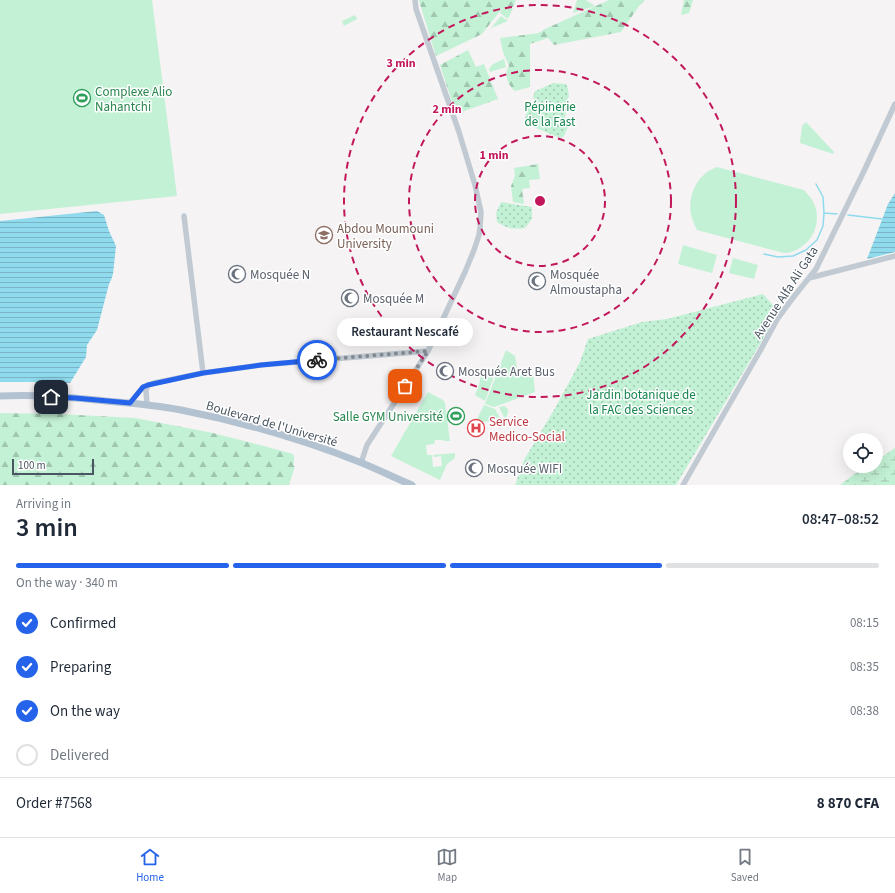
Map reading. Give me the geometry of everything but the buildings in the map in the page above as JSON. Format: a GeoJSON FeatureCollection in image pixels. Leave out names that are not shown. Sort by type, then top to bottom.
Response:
{"type":"FeatureCollection","features":[{"type":"Feature","properties":{"kind":"main road","name":"Boulevard de l'Université"},"geometry":{"type":"LineString","coordinates":[[0,396],[23,395],[75,398],[130,403],[180,410],[239,423],[304,442],[361,463],[412,485]]}},
{"type":"Feature","properties":{"kind":"street"},"geometry":{"type":"LineString","coordinates":[[361,463],[367,445],[428,351],[465,272],[479,235],[480,227],[481,212],[475,185],[459,132],[416,8],[415,0]]}},
{"type":"Feature","properties":{"kind":"street","name":"Avenue Alfa Ali Gata"},"geometry":{"type":"LineString","coordinates":[[683,485],[778,318],[816,269],[895,104]]}},
{"type":"Feature","properties":{"kind":"street"},"geometry":{"type":"LineString","coordinates":[[184,216],[203,373]]}},
{"type":"Feature","properties":{"kind":"street"},"geometry":{"type":"LineString","coordinates":[[809,278],[895,256]]}},
{"type":"Feature","properties":{"kind":"street"},"geometry":{"type":"LineString","coordinates":[[130,403],[143,387],[203,373],[261,365],[428,351]]}},
{"type":"Feature","properties":{"kind":"street"},"geometry":{"type":"LineString","coordinates":[[147,405],[146,390],[148,385]]}},
{"type":"Feature","properties":{"kind":"green space","name":"Complexe Alio Nahantchi"},"geometry":{"type":"Polygon","coordinates":[[[0,0],[152,0],[177,196],[0,214],[0,0]]]}},
{"type":"Feature","properties":{"kind":"green space"},"geometry":{"type":"Polygon","coordinates":[[[419,0],[516,0],[513,7],[504,6],[482,34],[436,56],[419,0]]]}},
{"type":"Feature","properties":{"kind":"green space"},"geometry":{"type":"Polygon","coordinates":[[[577,0],[586,0],[595,6],[573,13],[577,0]]]}},
{"type":"Feature","properties":{"kind":"green space"},"geometry":{"type":"Polygon","coordinates":[[[609,0],[645,0],[621,32],[554,45],[548,38],[530,44],[530,87],[515,91],[512,89],[506,76],[509,66],[503,52],[500,38],[539,33],[609,0]]]}},
{"type":"Feature","properties":{"kind":"green space"},"geometry":{"type":"Polygon","coordinates":[[[684,0],[693,0],[689,13],[681,15],[684,0]]]}},
{"type":"Feature","properties":{"kind":"green space"},"geometry":{"type":"Polygon","coordinates":[[[504,6],[513,8],[508,19],[500,13],[504,6]]]}},
{"type":"Feature","properties":{"kind":"green space"},"geometry":{"type":"Polygon","coordinates":[[[355,15],[357,19],[344,26],[342,21],[355,15]]]}},
{"type":"Feature","properties":{"kind":"green space"},"geometry":{"type":"Polygon","coordinates":[[[501,16],[508,21],[491,28],[501,16]]]}},
{"type":"Feature","properties":{"kind":"green space"},"geometry":{"type":"Polygon","coordinates":[[[468,50],[476,67],[484,64],[498,99],[456,114],[440,65],[468,50]]]}},
{"type":"Feature","properties":{"kind":"green space"},"geometry":{"type":"Polygon","coordinates":[[[504,59],[506,67],[490,72],[489,69],[492,65],[504,59]]]}},
{"type":"Feature","properties":{"kind":"green space","name":"Pépinerie de la Fast"},"geometry":{"type":"Polygon","coordinates":[[[553,83],[566,84],[569,96],[563,123],[568,127],[564,136],[560,138],[536,128],[525,118],[528,108],[534,110],[537,102],[533,98],[535,91],[553,83]]]}},
{"type":"Feature","properties":{"kind":"green space"},"geometry":{"type":"Polygon","coordinates":[[[806,122],[834,152],[833,154],[800,143],[802,126],[806,122]]]}},
{"type":"Feature","properties":{"kind":"green space"},"geometry":{"type":"Polygon","coordinates":[[[538,164],[540,179],[529,180],[530,188],[522,189],[524,204],[513,202],[511,186],[515,176],[514,168],[538,164]]]}},
{"type":"Feature","properties":{"kind":"green space"},"geometry":{"type":"Polygon","coordinates":[[[717,167],[804,190],[812,200],[817,214],[815,228],[808,241],[795,251],[784,253],[697,230],[693,221],[690,206],[692,193],[701,177],[708,171],[717,167]]]}},
{"type":"Feature","properties":{"kind":"green space"},"geometry":{"type":"Polygon","coordinates":[[[501,202],[532,207],[532,219],[525,228],[510,228],[497,222],[496,213],[501,202]]]}},
{"type":"Feature","properties":{"kind":"green space"},"geometry":{"type":"Polygon","coordinates":[[[683,245],[717,255],[712,273],[678,264],[683,245]]]}},
{"type":"Feature","properties":{"kind":"green space"},"geometry":{"type":"Polygon","coordinates":[[[733,258],[758,265],[754,279],[729,273],[733,258]]]}},
{"type":"Feature","properties":{"kind":"green space","name":"Jardin botanique de la FAC des Sciences"},"geometry":{"type":"Polygon","coordinates":[[[763,294],[779,312],[676,485],[515,485],[524,460],[554,410],[580,362],[588,339],[642,322],[667,319],[763,294]]]}},
{"type":"Feature","properties":{"kind":"green space"},"geometry":{"type":"Polygon","coordinates":[[[506,350],[515,356],[518,373],[533,373],[535,392],[494,407],[485,404],[506,350]]]}},
{"type":"Feature","properties":{"kind":"green space"},"geometry":{"type":"Polygon","coordinates":[[[497,368],[485,401],[475,395],[482,370],[497,368]]]}},
{"type":"Feature","properties":{"kind":"green space"},"geometry":{"type":"Polygon","coordinates":[[[428,392],[443,400],[445,403],[450,441],[435,440],[434,444],[426,445],[427,455],[432,455],[433,467],[442,466],[441,456],[434,457],[433,455],[455,453],[455,458],[447,464],[440,480],[391,456],[428,392]]]}},
{"type":"Feature","properties":{"kind":"green space"},"geometry":{"type":"Polygon","coordinates":[[[484,405],[495,409],[502,421],[480,422],[477,419],[484,405]]]}},
{"type":"Feature","properties":{"kind":"green space"},"geometry":{"type":"Polygon","coordinates":[[[504,406],[508,410],[506,419],[499,407],[504,406]]]}},
{"type":"Feature","properties":{"kind":"green space"},"geometry":{"type":"Polygon","coordinates":[[[0,413],[135,418],[213,433],[293,454],[293,465],[295,466],[289,485],[0,485],[0,413]]]}},
{"type":"Feature","properties":{"kind":"green space"},"geometry":{"type":"Polygon","coordinates":[[[895,448],[894,485],[840,485],[856,473],[883,473],[883,456],[895,448]]]}},
{"type":"Feature","properties":{"kind":"water"},"geometry":{"type":"Polygon","coordinates":[[[895,193],[895,252],[867,259],[888,204],[895,193]]]}},
{"type":"Feature","properties":{"kind":"water"},"geometry":{"type":"Polygon","coordinates":[[[97,211],[104,215],[116,246],[113,274],[97,330],[87,345],[86,357],[70,383],[0,382],[0,221],[97,211]]]}},
{"type":"Feature","properties":{"kind":"waterway"},"geometry":{"type":"LineString","coordinates":[[764,254],[778,257],[793,256],[806,250],[817,240],[823,226],[824,213],[823,197],[816,184]]}},
{"type":"Feature","properties":{"kind":"waterway"},"geometry":{"type":"LineString","coordinates":[[824,213],[837,214]]}},
{"type":"Feature","properties":{"kind":"waterway"},"geometry":{"type":"LineString","coordinates":[[848,215],[882,219]]}},
{"type":"Feature","properties":{"kind":"way so far"},"geometry":{"type":"LineString","coordinates":[[317,360],[428,351],[405,386]]}},
{"type":"Feature","properties":{"kind":"place","name":"Complexe Alio Nahantchi"},"geometry":{"type":"Point","coordinates":[82,98]}},
{"type":"Feature","properties":{"kind":"place","name":"Abdou Moumouni University"},"geometry":{"type":"Point","coordinates":[324,235]}},
{"type":"Feature","properties":{"kind":"place","name":"Mosquée N"},"geometry":{"type":"Point","coordinates":[237,274]}},
{"type":"Feature","properties":{"kind":"place","name":"Mosquée Almoustapha"},"geometry":{"type":"Point","coordinates":[537,281]}},
{"type":"Feature","properties":{"kind":"place","name":"Mosquée M"},"geometry":{"type":"Point","coordinates":[350,298]}},
{"type":"Feature","properties":{"kind":"place","name":"Mosquée Aret Bus"},"geometry":{"type":"Point","coordinates":[445,371]}},
{"type":"Feature","properties":{"kind":"place","name":"Restaurant Nescafé"},"geometry":{"type":"Point","coordinates":[405,386]}},
{"type":"Feature","properties":{"kind":"place","name":"Salle GYM Université"},"geometry":{"type":"Point","coordinates":[456,416]}},
{"type":"Feature","properties":{"kind":"place","name":"Service Medico-Social"},"geometry":{"type":"Point","coordinates":[476,428]}},
{"type":"Feature","properties":{"kind":"place","name":"Mosquée WIFI"},"geometry":{"type":"Point","coordinates":[474,468]}},
{"type":"Feature","properties":{"kind":"route"},"geometry":{"type":"LineString","coordinates":[[51,397],[130,403],[143,387],[148,385],[203,373],[261,365],[317,360]]}}]}
